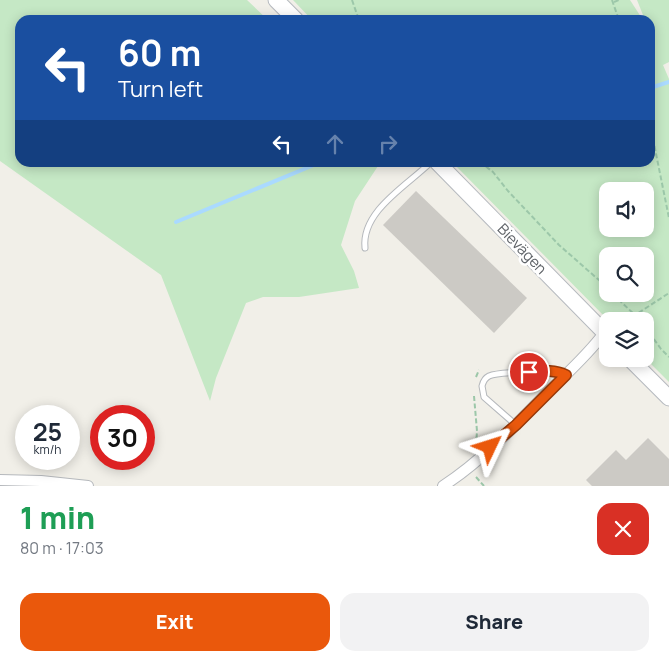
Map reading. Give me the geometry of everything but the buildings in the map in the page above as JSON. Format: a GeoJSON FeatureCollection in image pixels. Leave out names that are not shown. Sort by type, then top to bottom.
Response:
{"type":"FeatureCollection","features":[{"type":"Feature","properties":{"kind":"street"},"geometry":{"type":"LineString","coordinates":[[276,0],[291,15]]}},
{"type":"Feature","properties":{"kind":"street","name":"Bievägen"},"geometry":{"type":"LineString","coordinates":[[442,167],[599,328]]}},
{"type":"Feature","properties":{"kind":"street"},"geometry":{"type":"LineString","coordinates":[[443,486],[458,476],[516,425],[599,342]]}},
{"type":"Feature","properties":{"kind":"street"},"geometry":{"type":"LineString","coordinates":[[638,367],[669,398]]}},
{"type":"Feature","properties":{"kind":"street"},"geometry":{"type":"LineString","coordinates":[[0,480],[41,481],[88,486]]}},
{"type":"Feature","properties":{"kind":"lane"},"geometry":{"type":"LineString","coordinates":[[364,248],[366,232],[375,214],[426,167]]}},
{"type":"Feature","properties":{"kind":"lane"},"geometry":{"type":"LineString","coordinates":[[516,425],[484,397],[482,386],[486,378],[495,375],[546,371],[560,372],[566,375]]}},
{"type":"Feature","properties":{"kind":"path"},"geometry":{"type":"LineString","coordinates":[[352,0],[357,15]]}},
{"type":"Feature","properties":{"kind":"path"},"geometry":{"type":"LineString","coordinates":[[617,15],[613,1],[619,0]]}},
{"type":"Feature","properties":{"kind":"path"},"geometry":{"type":"LineString","coordinates":[[655,149],[669,218]]}},
{"type":"Feature","properties":{"kind":"path"},"geometry":{"type":"LineString","coordinates":[[486,167],[558,245],[599,280]]}},
{"type":"Feature","properties":{"kind":"path"},"geometry":{"type":"LineString","coordinates":[[641,312],[669,293]]}},
{"type":"Feature","properties":{"kind":"path"},"geometry":{"type":"LineString","coordinates":[[623,302],[634,312]]}},
{"type":"Feature","properties":{"kind":"path"},"geometry":{"type":"LineString","coordinates":[[654,339],[669,357]]}},
{"type":"Feature","properties":{"kind":"path"},"geometry":{"type":"LineString","coordinates":[[475,379],[479,370]]}},
{"type":"Feature","properties":{"kind":"path"},"geometry":{"type":"LineString","coordinates":[[474,394],[477,459]]}},
{"type":"Feature","properties":{"kind":"green space"},"geometry":{"type":"Polygon","coordinates":[[[0,0],[247,0],[263,15],[15,15],[15,167],[377,167],[355,201],[341,245],[354,271],[359,288],[299,297],[263,297],[246,303],[216,378],[210,401],[161,275],[0,161],[0,0]]]}},
{"type":"Feature","properties":{"kind":"green space"},"geometry":{"type":"Polygon","coordinates":[[[293,0],[630,0],[640,15],[307,15],[293,0]]]}},
{"type":"Feature","properties":{"kind":"green space"},"geometry":{"type":"Polygon","coordinates":[[[637,0],[669,0],[669,62],[663,65],[669,79],[669,382],[654,367],[654,312],[600,312],[457,167],[655,167],[655,15],[643,15],[637,0]]]}},
{"type":"Feature","properties":{"kind":"waterway"},"geometry":{"type":"LineString","coordinates":[[655,86],[669,82]]}},
{"type":"Feature","properties":{"kind":"waterway"},"geometry":{"type":"LineString","coordinates":[[176,222],[309,167]]}},
{"type":"Feature","properties":{"kind":"route"},"geometry":{"type":"LineString","coordinates":[[490,447],[516,425],[566,375],[560,372],[529,372]]}}]}
